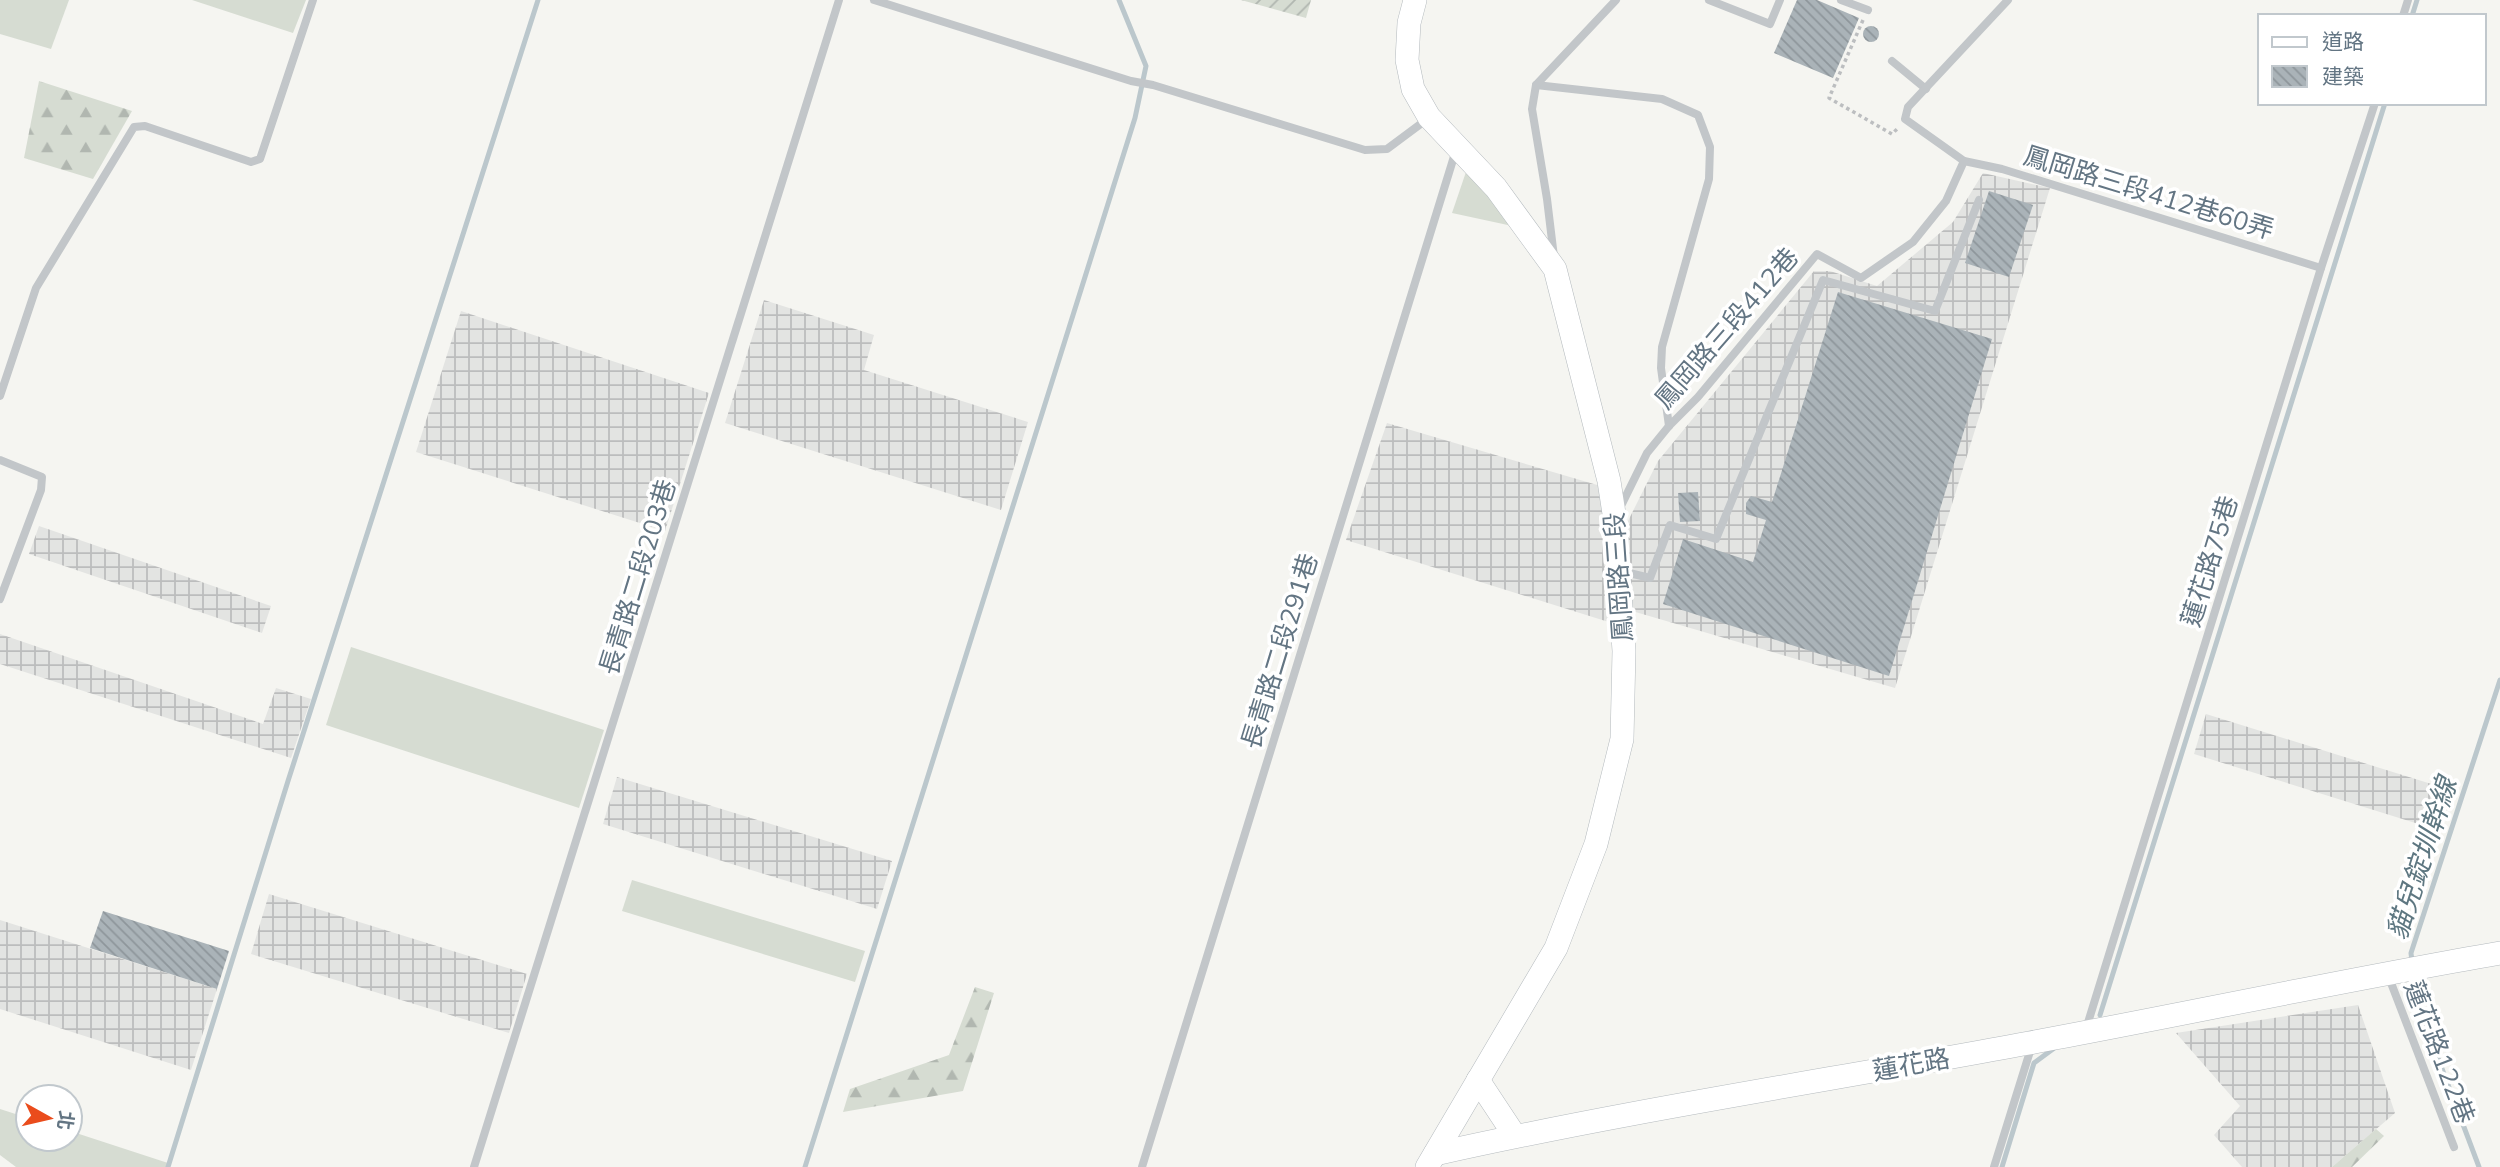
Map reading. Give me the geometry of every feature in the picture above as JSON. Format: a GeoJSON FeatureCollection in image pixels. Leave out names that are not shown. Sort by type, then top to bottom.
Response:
{"type":"FeatureCollection","features":[{"type":"Feature","properties":{"kind":"street","name":"鳳岡路三段"},"geometry":{"type":"LineString","coordinates":[[1415,0],[1409,23],[1407,60],[1413,89],[1429,117],[1496,188],[1555,269],[1609,481],[1615,520],[1623,651],[1622,739],[1596,845],[1556,948],[1431,1161]]}},
{"type":"Feature","properties":{"kind":"street","name":"蓮花路"},"geometry":{"type":"LineString","coordinates":[[1431,1161],[1515,1136],[2033,1042],[2387,972],[2500,953]]}},
{"type":"Feature","properties":{"kind":"street"},"geometry":{"type":"LineString","coordinates":[[1479,1080],[1515,1136]]}},
{"type":"Feature","properties":{"kind":"lane"},"geometry":{"type":"LineString","coordinates":[[0,397],[36,288],[134,127],[145,127],[251,162],[260,159],[313,0]]}},
{"type":"Feature","properties":{"kind":"lane","name":"長青路二段203巷"},"geometry":{"type":"LineString","coordinates":[[474,1167],[839,0]]}},
{"type":"Feature","properties":{"kind":"lane"},"geometry":{"type":"LineString","coordinates":[[874,0],[1131,81],[1153,85],[1365,150],[1387,149],[1429,117]]}},
{"type":"Feature","properties":{"kind":"lane"},"geometry":{"type":"LineString","coordinates":[[1555,269],[1532,109],[1536,85],[1616,0]]}},
{"type":"Feature","properties":{"kind":"lane"},"geometry":{"type":"LineString","coordinates":[[1709,0],[1770,24],[1780,0]]}},
{"type":"Feature","properties":{"kind":"lane"},"geometry":{"type":"LineString","coordinates":[[1841,0],[1868,10]]}},
{"type":"Feature","properties":{"kind":"lane"},"geometry":{"type":"LineString","coordinates":[[1964,162],[1905,119],[1909,107],[2008,0]]}},
{"type":"Feature","properties":{"kind":"lane"},"geometry":{"type":"LineString","coordinates":[[1892,61],[1926,89]]}},
{"type":"Feature","properties":{"kind":"lane"},"geometry":{"type":"LineString","coordinates":[[1536,85],[1662,99],[1698,115],[1702,125],[1710,147],[1709,179],[1662,347],[1661,368],[1669,426]]}},
{"type":"Feature","properties":{"kind":"lane","name":"蓮花路75巷"},"geometry":{"type":"LineString","coordinates":[[2085,1032],[2321,268],[2374,105]]}},
{"type":"Feature","properties":{"kind":"lane","name":"長青路二段291巷"},"geometry":{"type":"LineString","coordinates":[[1142,1167],[1457,147]]}},
{"type":"Feature","properties":{"kind":"lane","name":"鳳岡路三段412巷"},"geometry":{"type":"LineString","coordinates":[[1615,520],[1647,453],[1698,397],[1817,254],[1861,278],[1913,242],[1946,201],[1964,162]]}},
{"type":"Feature","properties":{"kind":"lane","name":"鳳岡路三段412巷60弄"},"geometry":{"type":"LineString","coordinates":[[1964,162],[2002,169],[2321,268]]}},
{"type":"Feature","properties":{"kind":"lane"},"geometry":{"type":"LineString","coordinates":[[1618,570],[1650,578],[1670,525],[1716,539],[1823,280],[1935,311],[1979,200]]}},
{"type":"Feature","properties":{"kind":"lane"},"geometry":{"type":"LineString","coordinates":[[0,460],[42,477],[41,490],[0,599]]}},
{"type":"Feature","properties":{"kind":"lane","name":"蓮花路122巷"},"geometry":{"type":"LineString","coordinates":[[2387,972],[2454,1147]]}},
{"type":"Feature","properties":{"kind":"lane"},"geometry":{"type":"LineString","coordinates":[[1994,1167],[2033,1042]]}},
{"type":"Feature","properties":{"kind":"path"},"geometry":{"type":"LineString","coordinates":[[1868,10],[1829,98],[1892,134],[1905,119]]}},
{"type":"Feature","properties":{"kind":"shaded area"},"geometry":{"type":"Polygon","coordinates":[[[1983,173],[2050,188],[1895,688],[1632,611],[1623,531],[1658,461],[1814,271],[1830,271],[1877,286],[1953,222],[1983,173]]]}},
{"type":"Feature","properties":{"kind":"shaded area"},"geometry":{"type":"Polygon","coordinates":[[[764,300],[874,335],[864,370],[1028,422],[1001,510],[725,423],[764,300]]]}},
{"type":"Feature","properties":{"kind":"shaded area"},"geometry":{"type":"Polygon","coordinates":[[[461,311],[709,393],[665,531],[416,452],[461,311]]]}},
{"type":"Feature","properties":{"kind":"shaded area"},"geometry":{"type":"Polygon","coordinates":[[[1387,423],[1604,487],[1615,624],[1346,540],[1387,423]]]}},
{"type":"Feature","properties":{"kind":"shaded area"},"geometry":{"type":"Polygon","coordinates":[[[39,526],[271,606],[262,633],[29,554],[39,526]]]}},
{"type":"Feature","properties":{"kind":"shaded area"},"geometry":{"type":"Polygon","coordinates":[[[0,634],[263,724],[276,688],[311,699],[291,758],[0,664],[0,634]]]}},
{"type":"Feature","properties":{"kind":"shaded area"},"geometry":{"type":"Polygon","coordinates":[[[2206,714],[2454,791],[2441,831],[2194,754],[2206,714]]]}},
{"type":"Feature","properties":{"kind":"shaded area"},"geometry":{"type":"Polygon","coordinates":[[[617,777],[892,861],[877,909],[603,824],[617,777]]]}},
{"type":"Feature","properties":{"kind":"shaded area"},"geometry":{"type":"Polygon","coordinates":[[[269,894],[527,974],[509,1033],[251,954],[269,894]]]}},
{"type":"Feature","properties":{"kind":"shaded area"},"geometry":{"type":"Polygon","coordinates":[[[0,920],[217,989],[191,1070],[0,1009],[0,920]]]}},
{"type":"Feature","properties":{"kind":"shaded area"},"geometry":{"type":"Polygon","coordinates":[[[2358,1005],[2395,1113],[2332,1167],[2242,1167],[2214,1135],[2240,1106],[2176,1033],[2358,1005]]]}},
{"type":"Feature","properties":{"kind":"green space"},"geometry":{"type":"Polygon","coordinates":[[[0,0],[69,0],[51,49],[0,34],[0,0]]]}},
{"type":"Feature","properties":{"kind":"green space"},"geometry":{"type":"Polygon","coordinates":[[[192,0],[306,0],[293,33],[192,0]]]}},
{"type":"Feature","properties":{"kind":"green space"},"geometry":{"type":"Polygon","coordinates":[[[1241,0],[1311,0],[1306,18],[1241,0]]]}},
{"type":"Feature","properties":{"kind":"green space"},"geometry":{"type":"Polygon","coordinates":[[[39,81],[132,111],[93,179],[24,158],[39,81]]]}},
{"type":"Feature","properties":{"kind":"green space"},"geometry":{"type":"Polygon","coordinates":[[[1467,169],[1517,227],[1452,213],[1467,169]]]}},
{"type":"Feature","properties":{"kind":"green space"},"geometry":{"type":"Polygon","coordinates":[[[351,647],[604,730],[579,808],[326,725],[351,647]]]}},
{"type":"Feature","properties":{"kind":"green space"},"geometry":{"type":"Polygon","coordinates":[[[632,880],[865,951],[855,982],[622,911],[632,880]]]}},
{"type":"Feature","properties":{"kind":"green space"},"geometry":{"type":"Polygon","coordinates":[[[975,987],[994,993],[963,1091],[843,1112],[850,1089],[949,1055],[975,987]]]}},
{"type":"Feature","properties":{"kind":"green space"},"geometry":{"type":"Polygon","coordinates":[[[0,1109],[14,1114],[14,1153],[84,1153],[84,1136],[171,1164],[169,1167],[16,1167],[0,1155],[0,1109]]]}},
{"type":"Feature","properties":{"kind":"green space"},"geometry":{"type":"Polygon","coordinates":[[[2376,1129],[2384,1136],[2352,1167],[2332,1167],[2376,1129]]]}},
{"type":"Feature","properties":{"kind":"building"},"geometry":{"type":"Polygon","coordinates":[[[1797,0],[1817,0],[1859,18],[1833,78],[1774,53],[1797,0]]]}},
{"type":"Feature","properties":{"kind":"building"},"geometry":{"type":"Polygon","coordinates":[[[1871,26],[1879,34],[1871,42],[1863,34],[1871,26]]]}},
{"type":"Feature","properties":{"kind":"building"},"geometry":{"type":"Polygon","coordinates":[[[1989,191],[2033,205],[2009,277],[1965,263],[1989,191]]]}},
{"type":"Feature","properties":{"kind":"building"},"geometry":{"type":"Polygon","coordinates":[[[1838,292],[1992,339],[1889,676],[1663,604],[1683,539],[1753,562],[1766,520],[1746,514],[1746,503],[1751,496],[1772,502],[1838,292]]]}},
{"type":"Feature","properties":{"kind":"building"},"geometry":{"type":"Polygon","coordinates":[[[1698,492],[1700,521],[1680,522],[1678,493],[1698,492]]]}},
{"type":"Feature","properties":{"kind":"building"},"geometry":{"type":"Polygon","coordinates":[[[103,911],[229,951],[217,989],[90,948],[103,911]]]}},
{"type":"Feature","properties":{"kind":"waterway"},"geometry":{"type":"LineString","coordinates":[[168,1167],[288,781],[538,0]]}},
{"type":"Feature","properties":{"kind":"waterway"},"geometry":{"type":"LineString","coordinates":[[805,1167],[1135,118],[1146,66],[1119,0]]}},
{"type":"Feature","properties":{"kind":"waterway"},"geometry":{"type":"LineString","coordinates":[[2413,14],[2417,0]]}},
{"type":"Feature","properties":{"kind":"waterway"},"geometry":{"type":"LineString","coordinates":[[2100,1015],[2384,105]]}},
{"type":"Feature","properties":{"kind":"waterway","name":"貓兒錠圳幹線"},"geometry":{"type":"LineString","coordinates":[[2412,962],[2411,953],[2500,680]]}},
{"type":"Feature","properties":{"kind":"waterway","name":"貓兒錠圳幹線"},"geometry":{"type":"LineString","coordinates":[[2413,975],[2415,997],[2479,1167]]}},
{"type":"Feature","properties":{"kind":"waterway"},"geometry":{"type":"LineString","coordinates":[[2002,1167],[2034,1063],[2057,1046]]}}]}
